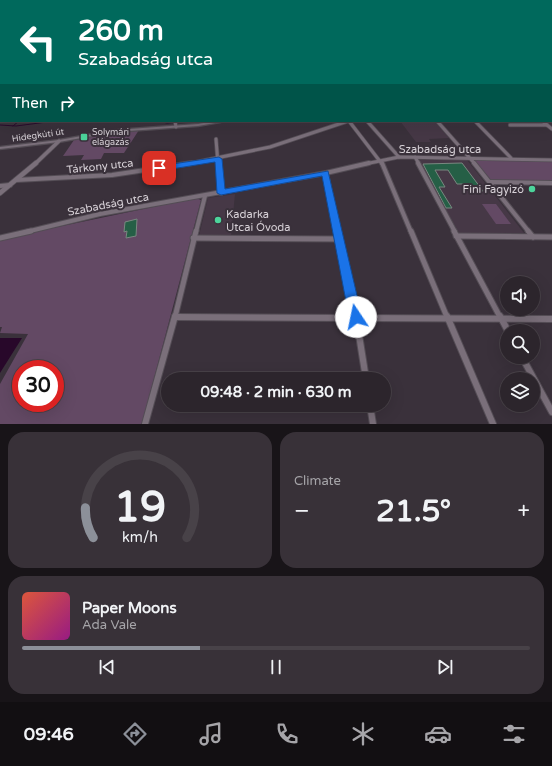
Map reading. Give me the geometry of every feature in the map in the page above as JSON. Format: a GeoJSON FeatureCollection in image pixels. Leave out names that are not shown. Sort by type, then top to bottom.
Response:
{"type":"FeatureCollection","features":[{"type":"Feature","properties":{"kind":"main road","name":"Hidegkúti út"},"geometry":{"type":"LineString","coordinates":[[0,148],[59,141],[115,131],[176,123],[198,122]]}},
{"type":"Feature","properties":{"kind":"street","name":"Tárkony utca"},"geometry":{"type":"LineString","coordinates":[[16,180],[70,179],[144,171],[219,159],[272,146],[326,126],[344,122]]}},
{"type":"Feature","properties":{"kind":"street"},"geometry":{"type":"LineString","coordinates":[[349,122],[381,161],[493,424]]}},
{"type":"Feature","properties":{"kind":"street"},"geometry":{"type":"LineString","coordinates":[[368,122],[398,157]]}},
{"type":"Feature","properties":{"kind":"street"},"geometry":{"type":"LineString","coordinates":[[438,122],[490,182],[533,237]]}},
{"type":"Feature","properties":{"kind":"street"},"geometry":{"type":"LineString","coordinates":[[476,122],[511,158]]}},
{"type":"Feature","properties":{"kind":"street"},"geometry":{"type":"LineString","coordinates":[[543,122],[552,129]]}},
{"type":"Feature","properties":{"kind":"street"},"geometry":{"type":"LineString","coordinates":[[510,125],[547,125]]}},
{"type":"Feature","properties":{"kind":"street"},"geometry":{"type":"LineString","coordinates":[[216,139],[221,193]]}},
{"type":"Feature","properties":{"kind":"street"},"geometry":{"type":"LineString","coordinates":[[0,193],[43,158],[59,141]]}},
{"type":"Feature","properties":{"kind":"street","name":"Szabadság utca"},"geometry":{"type":"LineString","coordinates":[[0,238],[100,214],[326,173],[398,157],[469,157],[552,160]]}},
{"type":"Feature","properties":{"kind":"street"},"geometry":{"type":"LineString","coordinates":[[415,157],[504,324]]}},
{"type":"Feature","properties":{"kind":"street"},"geometry":{"type":"LineString","coordinates":[[326,173],[356,317],[365,372]]}},
{"type":"Feature","properties":{"kind":"street"},"geometry":{"type":"LineString","coordinates":[[490,182],[552,183]]}},
{"type":"Feature","properties":{"kind":"street"},"geometry":{"type":"LineString","coordinates":[[0,186],[10,185]]}},
{"type":"Feature","properties":{"kind":"street"},"geometry":{"type":"LineString","coordinates":[[145,424],[175,318],[193,238],[205,196]]}},
{"type":"Feature","properties":{"kind":"street"},"geometry":{"type":"LineString","coordinates":[[456,236],[552,237]]}},
{"type":"Feature","properties":{"kind":"street"},"geometry":{"type":"LineString","coordinates":[[193,238],[340,239]]}},
{"type":"Feature","properties":{"kind":"street"},"geometry":{"type":"LineString","coordinates":[[175,318],[356,317],[502,320],[552,319]]}},
{"type":"Feature","properties":{"kind":"street"},"geometry":{"type":"LineString","coordinates":[[526,364],[552,412]]}},
{"type":"Feature","properties":{"kind":"street"},"geometry":{"type":"LineString","coordinates":[[371,412],[373,424]]}},
{"type":"Feature","properties":{"kind":"shaded area"},"geometry":{"type":"Polygon","coordinates":[[[401,122],[435,122],[449,138],[429,139],[431,142],[416,142],[401,122]]]}},
{"type":"Feature","properties":{"kind":"shaded area"},"geometry":{"type":"Polygon","coordinates":[[[139,130],[124,153],[104,153],[101,159],[81,160],[84,155],[63,156],[74,140],[108,133],[139,130]]]}},
{"type":"Feature","properties":{"kind":"shaded area"},"geometry":{"type":"Polygon","coordinates":[[[473,159],[552,162],[552,181],[491,180],[473,159]]]}},
{"type":"Feature","properties":{"kind":"shaded area"},"geometry":{"type":"Polygon","coordinates":[[[418,160],[467,160],[524,233],[459,233],[418,160]]]}},
{"type":"Feature","properties":{"kind":"shaded area","name":"Kadarka Utcai Óvoda"},"geometry":{"type":"Polygon","coordinates":[[[235,194],[231,236],[199,236],[208,198],[235,194]]]}},
{"type":"Feature","properties":{"kind":"shaded area"},"geometry":{"type":"Polygon","coordinates":[[[196,198],[201,200],[142,424],[0,424],[0,384],[12,363],[12,412],[64,412],[64,360],[13,360],[28,334],[0,333],[2,327],[0,327],[0,239],[196,198]]]}},
{"type":"Feature","properties":{"kind":"shaded area"},"geometry":{"type":"Polygon","coordinates":[[[482,204],[496,204],[511,224],[496,224],[482,204]]]}},
{"type":"Feature","properties":{"kind":"shaded area"},"geometry":{"type":"Polygon","coordinates":[[[0,338],[22,338],[0,373],[0,338]]]}},
{"type":"Feature","properties":{"kind":"building"},"geometry":{"type":"Polygon","coordinates":[[[462,163],[483,191],[469,191],[465,184],[457,184],[448,170],[435,170],[445,187],[439,187],[452,208],[446,208],[423,164],[462,163]]]}},
{"type":"Feature","properties":{"kind":"building"},"geometry":{"type":"Polygon","coordinates":[[[137,219],[136,236],[126,238],[127,231],[124,232],[125,222],[137,219]]]}},
{"type":"Feature","properties":{"kind":"waterway"},"geometry":{"type":"LineString","coordinates":[[13,126],[18,122]]}},
{"type":"Feature","properties":{"kind":"waterway"},"geometry":{"type":"LineString","coordinates":[[13,126],[47,122]]}},
{"type":"Feature","properties":{"kind":"waterway"},"geometry":{"type":"LineString","coordinates":[[162,122],[176,122]]}},
{"type":"Feature","properties":{"kind":"waterway"},"geometry":{"type":"LineString","coordinates":[[0,125],[13,126]]}},
{"type":"Feature","properties":{"kind":"place","name":"Solymári elágazás"},"geometry":{"type":"Point","coordinates":[84,137]}},
{"type":"Feature","properties":{"kind":"place","name":"Fini Fagyizó"},"geometry":{"type":"Point","coordinates":[532,189]}},
{"type":"Feature","properties":{"kind":"place","name":"Kadarka Utcai Óvoda"},"geometry":{"type":"Point","coordinates":[218,220]}},
{"type":"Feature","properties":{"kind":"route"},"geometry":{"type":"LineString","coordinates":[[159,168],[219,159],[221,193],[326,173],[356,317]]}}]}
